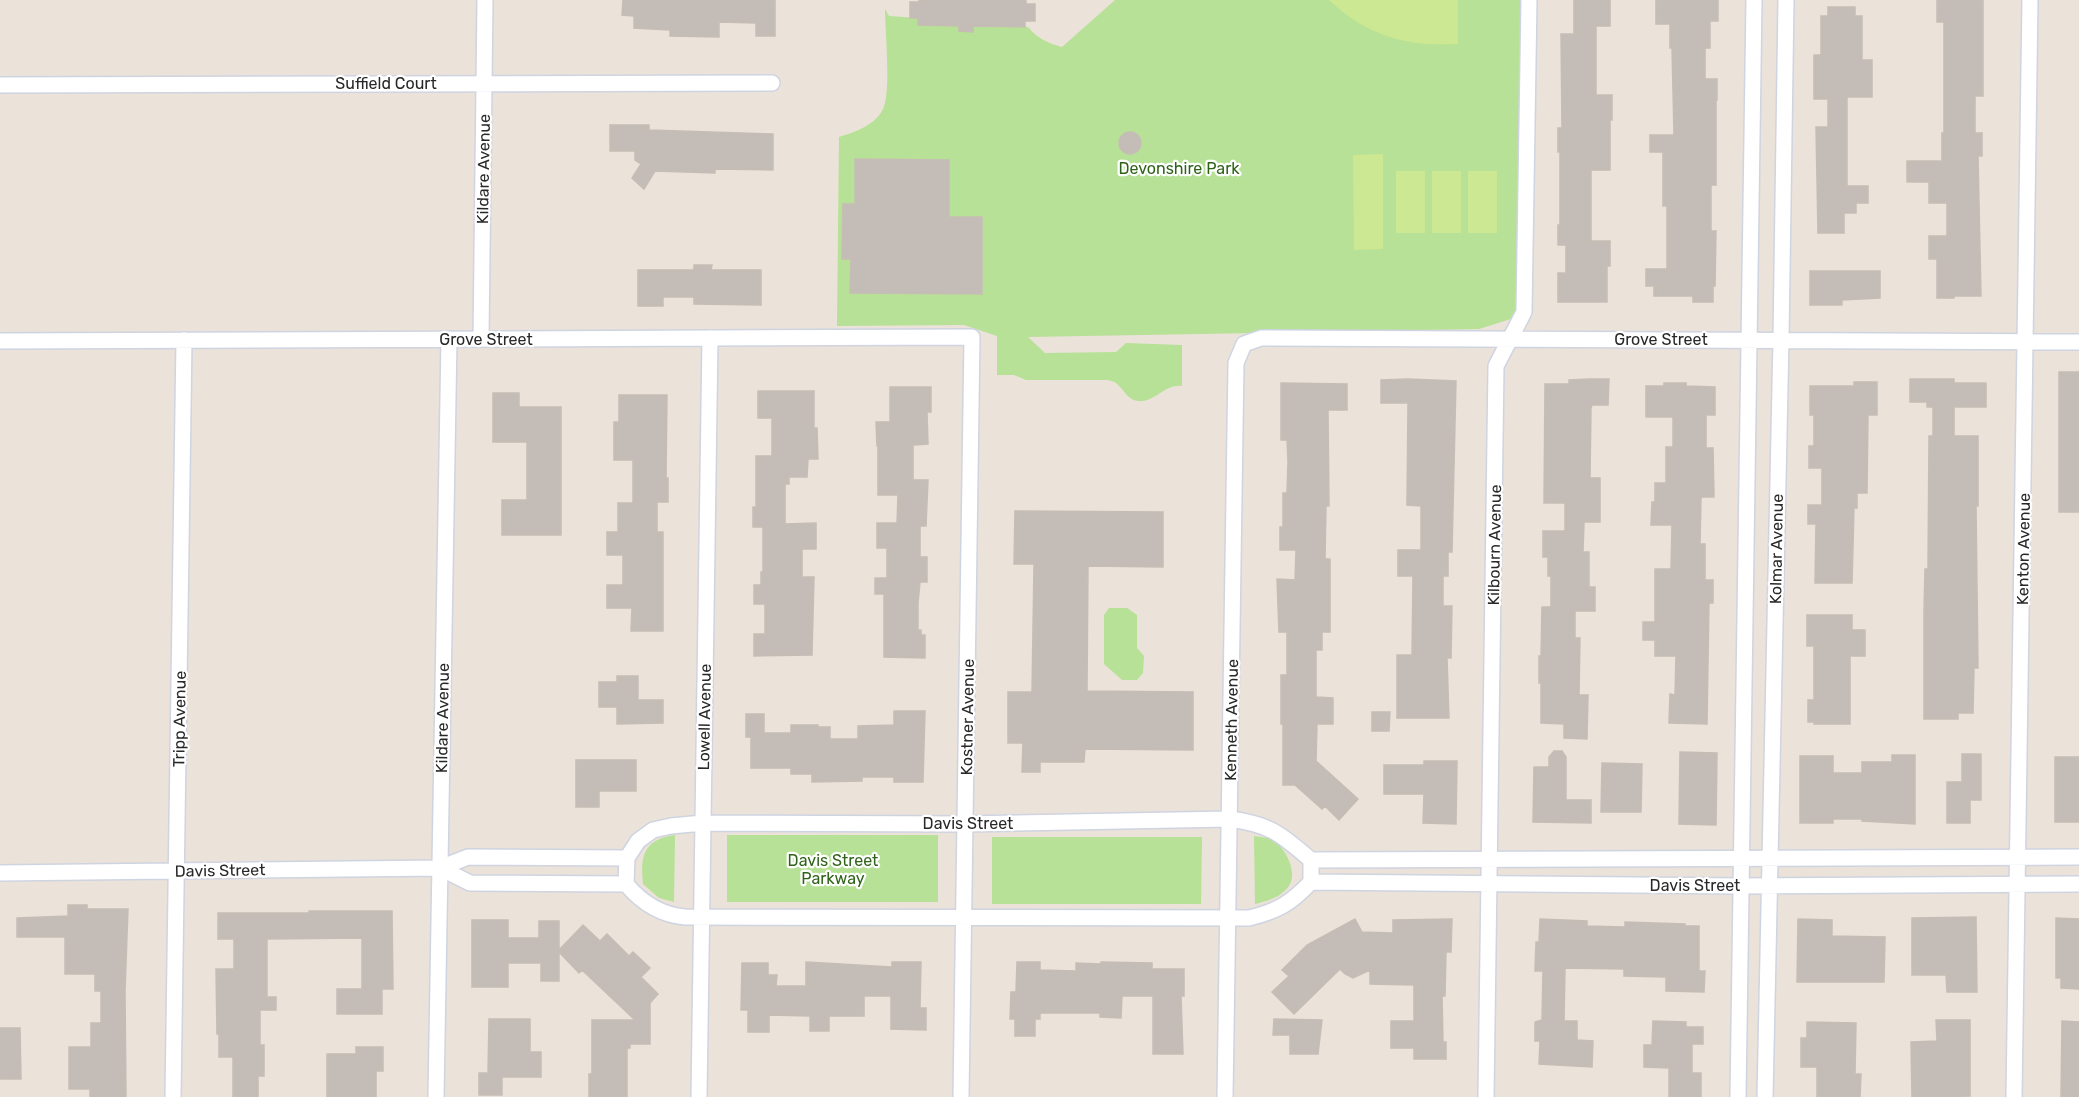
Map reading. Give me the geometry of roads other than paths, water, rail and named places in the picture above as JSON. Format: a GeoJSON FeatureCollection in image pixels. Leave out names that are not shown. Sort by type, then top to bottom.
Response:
{"type":"FeatureCollection","features":[{"type":"Feature","properties":{"kind":"street","name":"Kildare Avenue"},"geometry":{"type":"LineString","coordinates":[[481,339],[485,0]]}},
{"type":"Feature","properties":{"kind":"street","name":"Kilbourn Avenue"},"geometry":{"type":"LineString","coordinates":[[1486,1097],[1496,366],[1524,312],[1529,0]]}},
{"type":"Feature","properties":{"kind":"street","name":"Kolmar Avenue"},"geometry":{"type":"LineString","coordinates":[[1738,1097],[1754,0]]}},
{"type":"Feature","properties":{"kind":"street","name":"Kolmar Avenue"},"geometry":{"type":"LineString","coordinates":[[1765,1097],[1786,0]]}},
{"type":"Feature","properties":{"kind":"street","name":"Kenton Avenue"},"geometry":{"type":"LineString","coordinates":[[2014,1097],[2030,0]]}},
{"type":"Feature","properties":{"kind":"street","name":"Suffield Court"},"geometry":{"type":"LineString","coordinates":[[0,85],[772,83]]}},
{"type":"Feature","properties":{"kind":"street","name":"Grove Street"},"geometry":{"type":"LineString","coordinates":[[0,341],[972,337]]}},
{"type":"Feature","properties":{"kind":"street","name":"Kostner Avenue"},"geometry":{"type":"LineString","coordinates":[[962,1097],[972,337]]}},
{"type":"Feature","properties":{"kind":"street","name":"Lowell Avenue"},"geometry":{"type":"LineString","coordinates":[[699,1097],[710,338]]}},
{"type":"Feature","properties":{"kind":"street","name":"Grove Street"},"geometry":{"type":"LineString","coordinates":[[1244,344],[1261,338],[2079,342]]}},
{"type":"Feature","properties":{"kind":"street","name":"Kildare Avenue"},"geometry":{"type":"LineString","coordinates":[[436,1097],[449,339]]}},
{"type":"Feature","properties":{"kind":"street","name":"Tripp Avenue"},"geometry":{"type":"LineString","coordinates":[[173,1097],[184,340]]}},
{"type":"Feature","properties":{"kind":"street","name":"Kenneth Avenue"},"geometry":{"type":"LineString","coordinates":[[1225,1097],[1236,363],[1244,344]]}},
{"type":"Feature","properties":{"kind":"street","name":"Davis Street"},"geometry":{"type":"LineString","coordinates":[[0,873],[440,868],[468,857],[627,858],[638,841],[653,830],[703,823],[965,824],[1229,819],[1253,822],[1271,828],[1287,838],[1311,860],[2079,857]]}},
{"type":"Feature","properties":{"kind":"street"},"geometry":{"type":"LineString","coordinates":[[627,858],[626,884],[638,898],[657,910],[679,916],[702,918],[1249,918],[1272,912],[1293,901],[1311,882],[1311,860]]}},
{"type":"Feature","properties":{"kind":"street","name":"Davis Street"},"geometry":{"type":"LineString","coordinates":[[440,868],[470,883],[626,884]]}},
{"type":"Feature","properties":{"kind":"street","name":"Davis Street"},"geometry":{"type":"LineString","coordinates":[[1311,882],[1741,886],[2079,884]]}},
{"type":"Feature","properties":{"kind":"park label","name":"Devonshire Park"},"geometry":{"type":"Point","coordinates":[1179,168]}},
{"type":"Feature","properties":{"kind":"park label","name":"Davis Street Parkway"},"geometry":{"type":"Point","coordinates":[833,869]}}]}
